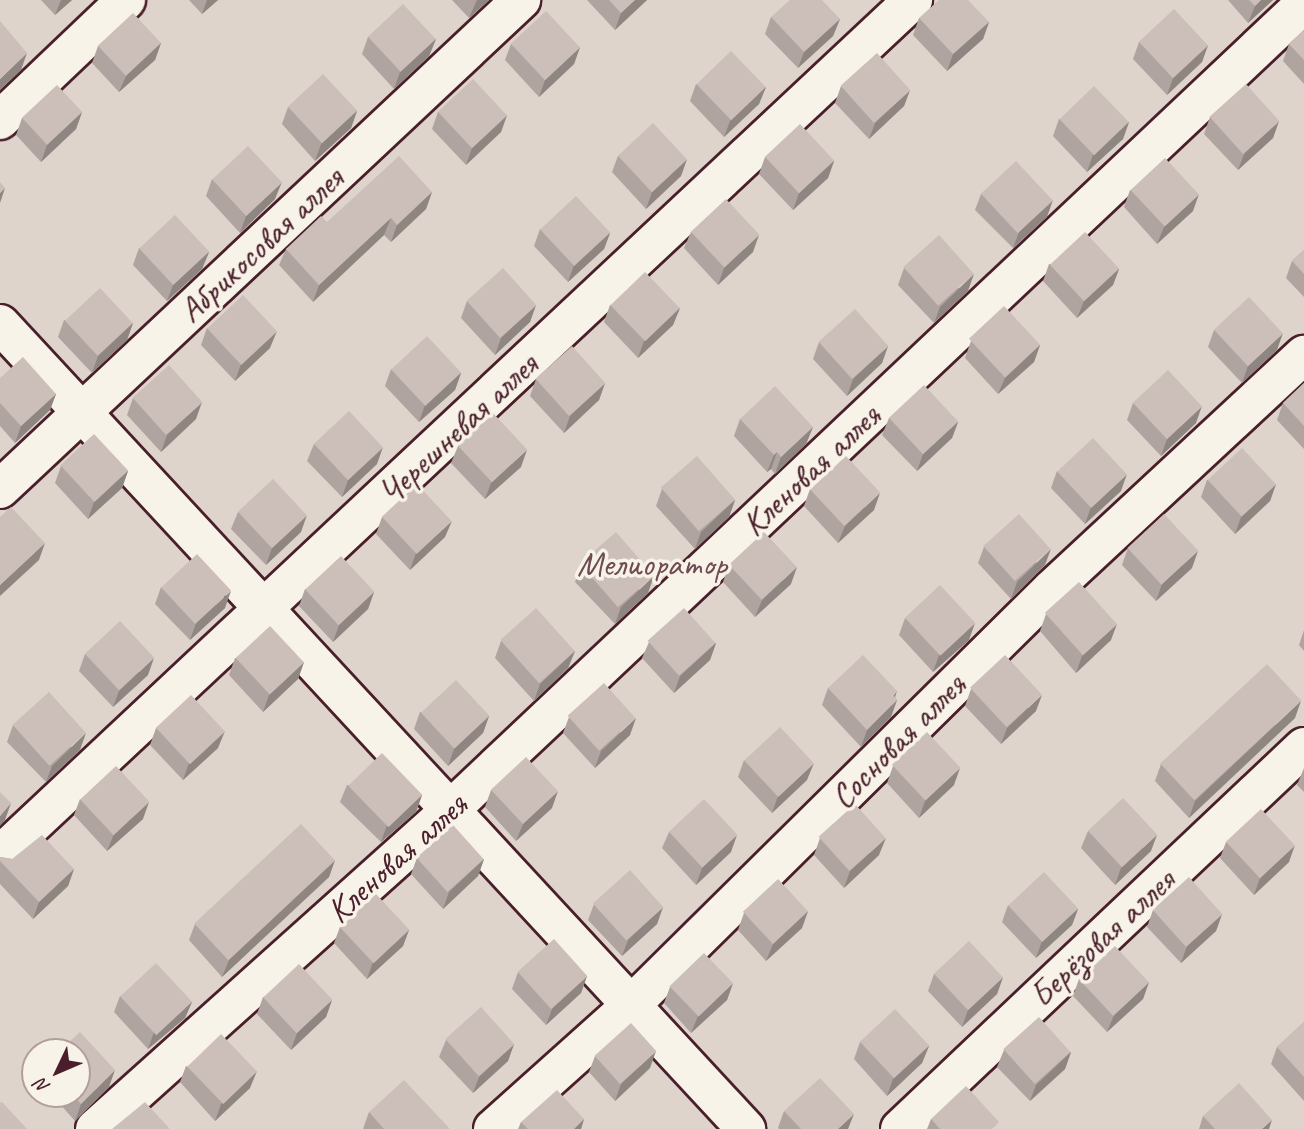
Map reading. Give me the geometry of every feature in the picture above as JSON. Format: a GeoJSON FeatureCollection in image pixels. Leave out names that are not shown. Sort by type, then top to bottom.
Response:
{"type":"FeatureCollection","features":[{"type":"Feature","properties":{"kind":"street"},"geometry":{"type":"LineString","coordinates":[[0,120],[126,0]]}},
{"type":"Feature","properties":{"kind":"street","name":"Абрикосовая аллея"},"geometry":{"type":"LineString","coordinates":[[0,489],[521,0]]}},
{"type":"Feature","properties":{"kind":"street","name":"Черешневая аллея"},"geometry":{"type":"LineString","coordinates":[[0,855],[265,610],[913,0]]}},
{"type":"Feature","properties":{"kind":"street","name":"Кленовая аллея"},"geometry":{"type":"LineString","coordinates":[[95,1129],[450,810],[1304,4]]}},
{"type":"Feature","properties":{"kind":"street"},"geometry":{"type":"LineString","coordinates":[[0,324],[746,1129]]}},
{"type":"Feature","properties":{"kind":"street","name":"Сосновая аллея"},"geometry":{"type":"LineString","coordinates":[[494,1129],[631,1005],[1052,589],[1304,355]]}},
{"type":"Feature","properties":{"kind":"street","name":"Берёзовая аллея"},"geometry":{"type":"LineString","coordinates":[[900,1129],[1304,747]]}},
{"type":"Feature","properties":{"kind":"green space","name":"Мелиоратор"},"geometry":{"type":"Polygon","coordinates":[[[0,0],[1304,0],[1304,1129],[0,1129],[0,0]]]}},
{"type":"Feature","properties":{"kind":"building"},"geometry":{"type":"Polygon","coordinates":[[[609,0],[635,0],[621,13],[609,0]]]}},
{"type":"Feature","properties":{"kind":"building"},"geometry":{"type":"Polygon","coordinates":[[[790,0],[822,0],[840,19],[804,52],[771,17],[790,0]]]}},
{"type":"Feature","properties":{"kind":"building"},"geometry":{"type":"Polygon","coordinates":[[[939,0],[968,0],[989,22],[953,54],[919,18],[939,0]]]}},
{"type":"Feature","properties":{"kind":"building"},"geometry":{"type":"Polygon","coordinates":[[[1249,0],[1261,0],[1255,6],[1249,0]]]}},
{"type":"Feature","properties":{"kind":"building"},"geometry":{"type":"Polygon","coordinates":[[[403,4],[436,39],[401,72],[368,37],[403,4]]]}},
{"type":"Feature","properties":{"kind":"building"},"geometry":{"type":"Polygon","coordinates":[[[1174,9],[1208,46],[1173,78],[1139,42],[1174,9]]]}},
{"type":"Feature","properties":{"kind":"building"},"geometry":{"type":"Polygon","coordinates":[[[546,11],[580,48],[545,80],[511,44],[546,11]]]}},
{"type":"Feature","properties":{"kind":"building"},"geometry":{"type":"Polygon","coordinates":[[[133,13],[161,43],[126,76],[98,46],[133,13]]]}},
{"type":"Feature","properties":{"kind":"building"},"geometry":{"type":"Polygon","coordinates":[[[0,21],[27,53],[0,79],[0,21]]]}},
{"type":"Feature","properties":{"kind":"building"},"geometry":{"type":"Polygon","coordinates":[[[1304,30],[1304,60],[1289,44],[1304,30]]]}},
{"type":"Feature","properties":{"kind":"building"},"geometry":{"type":"Polygon","coordinates":[[[731,51],[766,87],[731,120],[696,84],[731,51]]]}},
{"type":"Feature","properties":{"kind":"building"},"geometry":{"type":"Polygon","coordinates":[[[877,53],[910,90],[874,123],[841,86],[877,53]]]}},
{"type":"Feature","properties":{"kind":"building"},"geometry":{"type":"Polygon","coordinates":[[[323,74],[357,111],[322,143],[288,107],[323,74]]]}},
{"type":"Feature","properties":{"kind":"building"},"geometry":{"type":"Polygon","coordinates":[[[473,79],[507,116],[472,148],[438,112],[473,79]]]}},
{"type":"Feature","properties":{"kind":"building"},"geometry":{"type":"Polygon","coordinates":[[[1246,84],[1279,121],[1243,154],[1210,117],[1246,84]]]}},
{"type":"Feature","properties":{"kind":"building"},"geometry":{"type":"Polygon","coordinates":[[[57,85],[82,112],[47,145],[22,118],[57,85]]]}},
{"type":"Feature","properties":{"kind":"building"},"geometry":{"type":"Polygon","coordinates":[[[1094,86],[1129,122],[1094,155],[1059,119],[1094,86]]]}},
{"type":"Feature","properties":{"kind":"building"},"geometry":{"type":"Polygon","coordinates":[[[653,123],[687,160],[652,192],[618,156],[653,123]]]}},
{"type":"Feature","properties":{"kind":"building"},"geometry":{"type":"Polygon","coordinates":[[[800,124],[834,161],[799,193],[765,157],[800,124]]]}},
{"type":"Feature","properties":{"kind":"building"},"geometry":{"type":"Polygon","coordinates":[[[248,146],[282,183],[246,216],[212,179],[248,146]]]}},
{"type":"Feature","properties":{"kind":"building"},"geometry":{"type":"Polygon","coordinates":[[[399,156],[432,192],[397,225],[391,218],[319,285],[286,249],[321,216],[327,222],[399,156]]]}},
{"type":"Feature","properties":{"kind":"building"},"geometry":{"type":"Polygon","coordinates":[[[1165,158],[1199,195],[1165,227],[1131,190],[1165,158]]]}},
{"type":"Feature","properties":{"kind":"building"},"geometry":{"type":"Polygon","coordinates":[[[1016,161],[1053,200],[1018,233],[981,194],[1016,161]]]}},
{"type":"Feature","properties":{"kind":"building"},"geometry":{"type":"Polygon","coordinates":[[[576,196],[610,233],[574,266],[540,229],[576,196]]]}},
{"type":"Feature","properties":{"kind":"building"},"geometry":{"type":"Polygon","coordinates":[[[726,199],[759,235],[724,268],[691,232],[726,199]]]}},
{"type":"Feature","properties":{"kind":"building"},"geometry":{"type":"Polygon","coordinates":[[[175,215],[209,252],[173,285],[139,248],[175,215]]]}},
{"type":"Feature","properties":{"kind":"building"},"geometry":{"type":"Polygon","coordinates":[[[1085,232],[1119,269],[1084,301],[1050,265],[1085,232]]]}},
{"type":"Feature","properties":{"kind":"building"},"geometry":{"type":"Polygon","coordinates":[[[939,235],[974,274],[938,306],[903,267],[939,235]]]}},
{"type":"Feature","properties":{"kind":"building"},"geometry":{"type":"Polygon","coordinates":[[[1304,250],[1304,274],[1292,261],[1304,250]]]}},
{"type":"Feature","properties":{"kind":"building"},"geometry":{"type":"Polygon","coordinates":[[[503,268],[536,305],[500,338],[467,301],[503,268]]]}},
{"type":"Feature","properties":{"kind":"building"},"geometry":{"type":"Polygon","coordinates":[[[645,272],[680,308],[645,341],[610,305],[645,272]]]}},
{"type":"Feature","properties":{"kind":"building"},"geometry":{"type":"Polygon","coordinates":[[[100,288],[133,323],[98,356],[65,321],[100,288]]]}},
{"type":"Feature","properties":{"kind":"building"},"geometry":{"type":"Polygon","coordinates":[[[243,295],[277,332],[241,365],[207,328],[243,295]]]}},
{"type":"Feature","properties":{"kind":"building"},"geometry":{"type":"Polygon","coordinates":[[[1249,297],[1283,334],[1248,366],[1214,330],[1249,297]]]}},
{"type":"Feature","properties":{"kind":"building"},"geometry":{"type":"Polygon","coordinates":[[[1004,306],[1040,345],[1005,377],[969,339],[1004,306]]]}},
{"type":"Feature","properties":{"kind":"building"},"geometry":{"type":"Polygon","coordinates":[[[855,309],[888,346],[852,379],[819,342],[855,309]]]}},
{"type":"Feature","properties":{"kind":"building"},"geometry":{"type":"Polygon","coordinates":[[[427,336],[461,373],[425,406],[391,369],[427,336]]]}},
{"type":"Feature","properties":{"kind":"building"},"geometry":{"type":"Polygon","coordinates":[[[572,346],[605,383],[569,416],[536,379],[572,346]]]}},
{"type":"Feature","properties":{"kind":"building"},"geometry":{"type":"Polygon","coordinates":[[[23,357],[56,394],[21,426],[0,403],[0,378],[23,357]]]}},
{"type":"Feature","properties":{"kind":"building"},"geometry":{"type":"Polygon","coordinates":[[[169,365],[202,402],[166,435],[133,398],[169,365]]]}},
{"type":"Feature","properties":{"kind":"building"},"geometry":{"type":"Polygon","coordinates":[[[1168,370],[1202,407],[1167,439],[1133,403],[1168,370]]]}},
{"type":"Feature","properties":{"kind":"building"},"geometry":{"type":"Polygon","coordinates":[[[1304,383],[1304,426],[1283,403],[1304,383]]]}},
{"type":"Feature","properties":{"kind":"building"},"geometry":{"type":"Polygon","coordinates":[[[924,385],[958,422],[923,454],[889,418],[924,385]]]}},
{"type":"Feature","properties":{"kind":"building"},"geometry":{"type":"Polygon","coordinates":[[[775,386],[813,427],[781,457],[777,452],[774,455],[740,419],[775,386]]]}},
{"type":"Feature","properties":{"kind":"building"},"geometry":{"type":"Polygon","coordinates":[[[349,411],[383,448],[348,480],[314,444],[349,411]]]}},
{"type":"Feature","properties":{"kind":"building"},"geometry":{"type":"Polygon","coordinates":[[[493,413],[527,450],[492,482],[458,446],[493,413]]]}},
{"type":"Feature","properties":{"kind":"building"},"geometry":{"type":"Polygon","coordinates":[[[94,434],[128,471],[94,502],[60,465],[94,434]]]}},
{"type":"Feature","properties":{"kind":"building"},"geometry":{"type":"Polygon","coordinates":[[[1093,438],[1127,475],[1091,508],[1057,471],[1093,438]]]}},
{"type":"Feature","properties":{"kind":"building"},"geometry":{"type":"Polygon","coordinates":[[[1242,448],[1276,485],[1242,517],[1208,480],[1242,448]]]}},
{"type":"Feature","properties":{"kind":"building"},"geometry":{"type":"Polygon","coordinates":[[[697,456],[735,500],[699,531],[661,487],[697,456]]]}},
{"type":"Feature","properties":{"kind":"building"},"geometry":{"type":"Polygon","coordinates":[[[846,456],[880,493],[844,526],[810,489],[846,456]]]}},
{"type":"Feature","properties":{"kind":"building"},"geometry":{"type":"Polygon","coordinates":[[[273,479],[307,516],[272,548],[238,512],[273,479]]]}},
{"type":"Feature","properties":{"kind":"building"},"geometry":{"type":"Polygon","coordinates":[[[417,484],[452,521],[417,554],[382,517],[417,484]]]}},
{"type":"Feature","properties":{"kind":"building"},"geometry":{"type":"Polygon","coordinates":[[[11,507],[45,543],[0,585],[0,517],[11,507]]]}},
{"type":"Feature","properties":{"kind":"building"},"geometry":{"type":"Polygon","coordinates":[[[1019,514],[1050,549],[1015,581],[983,546],[1019,514]]]}},
{"type":"Feature","properties":{"kind":"building"},"geometry":{"type":"Polygon","coordinates":[[[1164,514],[1198,551],[1162,585],[1127,548],[1164,514]]]}},
{"type":"Feature","properties":{"kind":"building"},"geometry":{"type":"Polygon","coordinates":[[[616,532],[654,576],[618,607],[580,563],[616,532]]]}},
{"type":"Feature","properties":{"kind":"building"},"geometry":{"type":"Polygon","coordinates":[[[764,532],[797,567],[762,600],[729,565],[764,532]]]}},
{"type":"Feature","properties":{"kind":"building"},"geometry":{"type":"Polygon","coordinates":[[[197,554],[231,591],[195,624],[161,587],[197,554]]]}},
{"type":"Feature","properties":{"kind":"building"},"geometry":{"type":"Polygon","coordinates":[[[341,556],[374,592],[339,625],[305,589],[341,556]]]}},
{"type":"Feature","properties":{"kind":"building"},"geometry":{"type":"Polygon","coordinates":[[[1079,582],[1117,624],[1083,655],[1045,613],[1079,582]]]}},
{"type":"Feature","properties":{"kind":"building"},"geometry":{"type":"Polygon","coordinates":[[[940,585],[975,623],[940,656],[905,618],[940,585]]]}},
{"type":"Feature","properties":{"kind":"building"},"geometry":{"type":"Polygon","coordinates":[[[536,608],[575,651],[539,683],[500,640],[536,608]]]}},
{"type":"Feature","properties":{"kind":"building"},"geometry":{"type":"Polygon","coordinates":[[[684,608],[715,643],[679,676],[648,641],[684,608]]]}},
{"type":"Feature","properties":{"kind":"building"},"geometry":{"type":"Polygon","coordinates":[[[120,621],[154,658],[119,690],[85,654],[120,621]]]}},
{"type":"Feature","properties":{"kind":"building"},"geometry":{"type":"Polygon","coordinates":[[[270,626],[304,663],[270,695],[236,658],[270,626]]]}},
{"type":"Feature","properties":{"kind":"building"},"geometry":{"type":"Polygon","coordinates":[[[863,655],[897,691],[893,695],[897,700],[867,730],[828,688],[863,655]]]}},
{"type":"Feature","properties":{"kind":"building"},"geometry":{"type":"Polygon","coordinates":[[[1005,655],[1042,694],[1007,727],[970,688],[1005,655]]]}},
{"type":"Feature","properties":{"kind":"building"},"geometry":{"type":"Polygon","coordinates":[[[1267,664],[1301,701],[1194,800],[1160,764],[1267,664]]]}},
{"type":"Feature","properties":{"kind":"building"},"geometry":{"type":"Polygon","coordinates":[[[456,680],[489,716],[454,749],[421,713],[456,680]]]}},
{"type":"Feature","properties":{"kind":"building"},"geometry":{"type":"Polygon","coordinates":[[[604,683],[635,718],[599,751],[568,716],[604,683]]]}},
{"type":"Feature","properties":{"kind":"building"},"geometry":{"type":"Polygon","coordinates":[[[49,692],[86,733],[49,766],[13,725],[49,692]]]}},
{"type":"Feature","properties":{"kind":"building"},"geometry":{"type":"Polygon","coordinates":[[[191,695],[225,732],[190,764],[156,728],[191,695]]]}},
{"type":"Feature","properties":{"kind":"building"},"geometry":{"type":"Polygon","coordinates":[[[780,727],[814,764],[778,797],[744,760],[780,727]]]}},
{"type":"Feature","properties":{"kind":"building"},"geometry":{"type":"Polygon","coordinates":[[[927,732],[960,768],[925,801],[892,765],[927,732]]]}},
{"type":"Feature","properties":{"kind":"building"},"geometry":{"type":"Polygon","coordinates":[[[382,753],[422,795],[388,827],[348,786],[382,753]]]}},
{"type":"Feature","properties":{"kind":"building"},"geometry":{"type":"Polygon","coordinates":[[[526,757],[558,791],[523,824],[491,790],[526,757]]]}},
{"type":"Feature","properties":{"kind":"building"},"geometry":{"type":"Polygon","coordinates":[[[116,766],[149,802],[114,835],[80,799],[116,766]]]}},
{"type":"Feature","properties":{"kind":"building"},"geometry":{"type":"Polygon","coordinates":[[[0,792],[11,803],[0,816],[0,792]]]}},
{"type":"Feature","properties":{"kind":"building"},"geometry":{"type":"Polygon","coordinates":[[[1123,798],[1157,835],[1122,867],[1088,831],[1123,798]]]}},
{"type":"Feature","properties":{"kind":"building"},"geometry":{"type":"Polygon","coordinates":[[[704,799],[737,835],[702,868],[669,832],[704,799]]]}},
{"type":"Feature","properties":{"kind":"building"},"geometry":{"type":"Polygon","coordinates":[[[855,804],[886,838],[849,871],[819,837],[855,804]]]}},
{"type":"Feature","properties":{"kind":"building"},"geometry":{"type":"Polygon","coordinates":[[[1261,809],[1295,846],[1260,878],[1226,842],[1261,809]]]}},
{"type":"Feature","properties":{"kind":"building"},"geometry":{"type":"Polygon","coordinates":[[[301,824],[335,861],[228,960],[194,924],[301,824]]]}},
{"type":"Feature","properties":{"kind":"building"},"geometry":{"type":"Polygon","coordinates":[[[453,825],[484,859],[447,892],[417,858],[453,825]]]}},
{"type":"Feature","properties":{"kind":"building"},"geometry":{"type":"Polygon","coordinates":[[[42,835],[74,869],[39,902],[0,861],[0,857],[12,859],[42,835]]]}},
{"type":"Feature","properties":{"kind":"building"},"geometry":{"type":"Polygon","coordinates":[[[630,870],[663,907],[626,941],[593,903],[630,870]]]}},
{"type":"Feature","properties":{"kind":"building"},"geometry":{"type":"Polygon","coordinates":[[[1044,872],[1078,909],[1042,942],[1008,905],[1044,872]]]}},
{"type":"Feature","properties":{"kind":"building"},"geometry":{"type":"Polygon","coordinates":[[[1189,877],[1222,914],[1186,947],[1153,910],[1189,877]]]}},
{"type":"Feature","properties":{"kind":"building"},"geometry":{"type":"Polygon","coordinates":[[[778,879],[808,911],[773,944],[743,912],[778,879]]]}},
{"type":"Feature","properties":{"kind":"building"},"geometry":{"type":"Polygon","coordinates":[[[376,894],[409,930],[374,963],[340,927],[376,894]]]}},
{"type":"Feature","properties":{"kind":"building"},"geometry":{"type":"Polygon","coordinates":[[[554,939],[587,976],[551,1009],[518,972],[554,939]]]}},
{"type":"Feature","properties":{"kind":"building"},"geometry":{"type":"Polygon","coordinates":[[[969,941],[1003,978],[968,1010],[934,974],[969,941]]]}},
{"type":"Feature","properties":{"kind":"building"},"geometry":{"type":"Polygon","coordinates":[[[1115,946],[1149,983],[1113,1016],[1079,979],[1115,946]]]}},
{"type":"Feature","properties":{"kind":"building"},"geometry":{"type":"Polygon","coordinates":[[[704,953],[733,983],[699,1017],[669,986],[704,953]]]}},
{"type":"Feature","properties":{"kind":"building"},"geometry":{"type":"Polygon","coordinates":[[[156,963],[192,1002],[156,1035],[120,996],[156,963]]]}},
{"type":"Feature","properties":{"kind":"building"},"geometry":{"type":"Polygon","coordinates":[[[299,964],[332,1000],[297,1033],[263,997],[299,964]]]}},
{"type":"Feature","properties":{"kind":"building"},"geometry":{"type":"Polygon","coordinates":[[[481,1007],[514,1044],[479,1076],[445,1039],[481,1007]]]}},
{"type":"Feature","properties":{"kind":"building"},"geometry":{"type":"Polygon","coordinates":[[[895,1009],[929,1046],[894,1078],[860,1042],[895,1009]]]}},
{"type":"Feature","properties":{"kind":"building"},"geometry":{"type":"Polygon","coordinates":[[[1039,1017],[1070,1052],[1035,1084],[1003,1049],[1039,1017]]]}},
{"type":"Feature","properties":{"kind":"building"},"geometry":{"type":"Polygon","coordinates":[[[1304,1022],[1304,1077],[1277,1047],[1304,1022]]]}},
{"type":"Feature","properties":{"kind":"building"},"geometry":{"type":"Polygon","coordinates":[[[631,1023],[656,1051],[620,1084],[595,1056],[631,1023]]]}},
{"type":"Feature","properties":{"kind":"building"},"geometry":{"type":"Polygon","coordinates":[[[80,1032],[86,1038],[74,1038],[80,1032]]]}},
{"type":"Feature","properties":{"kind":"building"},"geometry":{"type":"Polygon","coordinates":[[[221,1034],[257,1071],[223,1104],[187,1067],[221,1034]]]}},
{"type":"Feature","properties":{"kind":"building"},"geometry":{"type":"Polygon","coordinates":[[[91,1044],[115,1070],[91,1094],[91,1044]]]}},
{"type":"Feature","properties":{"kind":"building"},"geometry":{"type":"Polygon","coordinates":[[[820,1078],[854,1114],[838,1129],[801,1129],[784,1111],[820,1078]]]}},
{"type":"Feature","properties":{"kind":"building"},"geometry":{"type":"Polygon","coordinates":[[[404,1080],[450,1129],[384,1129],[369,1112],[404,1080]]]}},
{"type":"Feature","properties":{"kind":"building"},"geometry":{"type":"Polygon","coordinates":[[[1239,1083],[1272,1120],[1262,1129],[1215,1129],[1203,1116],[1239,1083]]]}},
{"type":"Feature","properties":{"kind":"building"},"geometry":{"type":"Polygon","coordinates":[[[966,1086],[999,1122],[992,1129],[940,1129],[931,1119],[966,1086]]]}},
{"type":"Feature","properties":{"kind":"building"},"geometry":{"type":"Polygon","coordinates":[[[557,1090],[584,1119],[574,1129],[528,1129],[521,1122],[557,1090]]]}},
{"type":"Feature","properties":{"kind":"building"},"geometry":{"type":"Polygon","coordinates":[[[2,1102],[27,1129],[0,1129],[2,1102]]]}},
{"type":"Feature","properties":{"kind":"building"},"geometry":{"type":"Polygon","coordinates":[[[145,1102],[170,1129],[112,1129],[145,1102]]]}}]}
